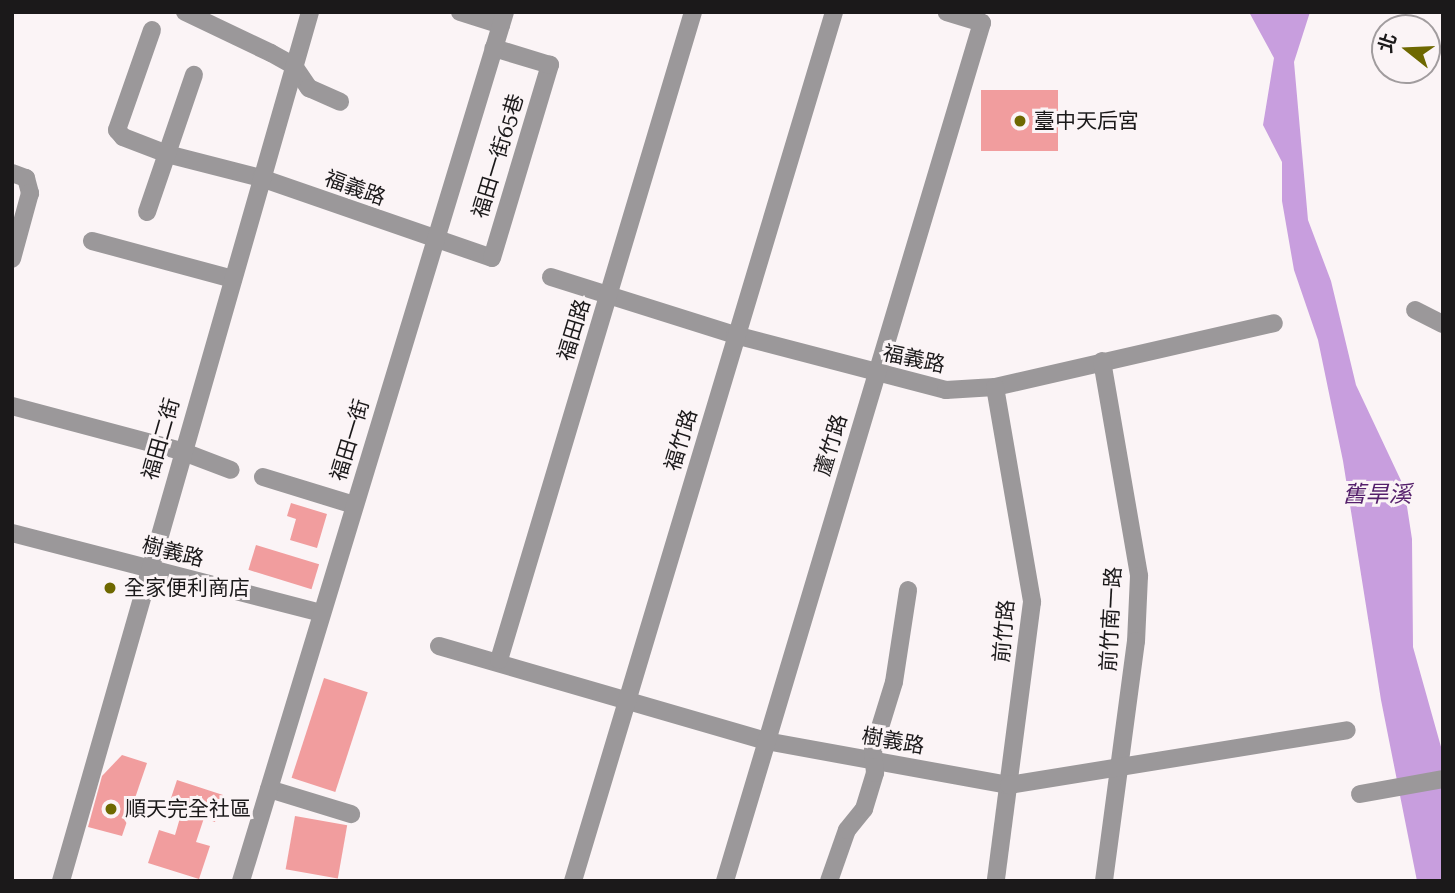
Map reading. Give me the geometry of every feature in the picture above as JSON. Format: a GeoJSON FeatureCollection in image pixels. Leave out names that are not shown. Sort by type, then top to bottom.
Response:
{"type":"FeatureCollection","features":[{"type":"Feature","properties":{"kind":"street"},"geometry":{"type":"LineString","coordinates":[[185,12],[294,66],[309,88],[340,102]]}},
{"type":"Feature","properties":{"kind":"street","name":"福田二街"},"geometry":{"type":"LineString","coordinates":[[61,881],[181,452],[310,12]]}},
{"type":"Feature","properties":{"kind":"street"},"geometry":{"type":"LineString","coordinates":[[460,12],[503,19]]}},
{"type":"Feature","properties":{"kind":"street","name":"福田路"},"geometry":{"type":"LineString","coordinates":[[499,660],[693,12]]}},
{"type":"Feature","properties":{"kind":"street","name":"福竹路"},"geometry":{"type":"LineString","coordinates":[[573,881],[834,12]]}},
{"type":"Feature","properties":{"kind":"street","name":"蘆竹路"},"geometry":{"type":"LineString","coordinates":[[724,881],[982,23],[947,12]]}},
{"type":"Feature","properties":{"kind":"street","name":"福田一街"},"geometry":{"type":"LineString","coordinates":[[242,881],[433,240],[503,19]]}},
{"type":"Feature","properties":{"kind":"street","name":"福義路"},"geometry":{"type":"LineString","coordinates":[[152,30],[117,130],[167,154],[261,178],[433,240]]}},
{"type":"Feature","properties":{"kind":"street","name":"福田一街65巷"},"geometry":{"type":"LineString","coordinates":[[433,240],[492,258],[550,65],[494,48]]}},
{"type":"Feature","properties":{"kind":"street"},"geometry":{"type":"LineString","coordinates":[[146,212],[194,75]]}},
{"type":"Feature","properties":{"kind":"street"},"geometry":{"type":"LineString","coordinates":[[12,173],[26,178],[30,193],[12,259]]}},
{"type":"Feature","properties":{"kind":"street"},"geometry":{"type":"LineString","coordinates":[[92,242],[233,279]]}},
{"type":"Feature","properties":{"kind":"street","name":"福義路"},"geometry":{"type":"LineString","coordinates":[[551,277],[735,335],[876,374],[946,390],[995,387],[1274,323]]}},
{"type":"Feature","properties":{"kind":"street"},"geometry":{"type":"LineString","coordinates":[[1415,310],[1443,324]]}},
{"type":"Feature","properties":{"kind":"street","name":"前竹南一路"},"geometry":{"type":"LineString","coordinates":[[1102,361],[1139,576],[1120,768],[1104,881]]}},
{"type":"Feature","properties":{"kind":"street","name":"前竹路"},"geometry":{"type":"LineString","coordinates":[[995,387],[1032,602],[996,881]]}},
{"type":"Feature","properties":{"kind":"street"},"geometry":{"type":"LineString","coordinates":[[12,406],[181,452],[231,470]]}},
{"type":"Feature","properties":{"kind":"street"},"geometry":{"type":"LineString","coordinates":[[263,477],[354,505]]}},
{"type":"Feature","properties":{"kind":"street","name":"樹義路"},"geometry":{"type":"LineString","coordinates":[[12,533],[322,612]]}},
{"type":"Feature","properties":{"kind":"street"},"geometry":{"type":"LineString","coordinates":[[829,881],[847,830],[864,809],[904,632],[908,590]]}},
{"type":"Feature","properties":{"kind":"street","name":"樹義路"},"geometry":{"type":"LineString","coordinates":[[439,646],[499,660],[766,741],[1009,785],[1348,730]]}},
{"type":"Feature","properties":{"kind":"street"},"geometry":{"type":"LineString","coordinates":[[1360,794],[1443,779]]}},
{"type":"Feature","properties":{"kind":"street"},"geometry":{"type":"LineString","coordinates":[[269,789],[351,814]]}},
{"type":"Feature","properties":{"kind":"water","name":"舊旱溪"},"geometry":{"type":"Polygon","coordinates":[[[1249,12],[1310,12],[1294,62],[1308,220],[1331,281],[1356,385],[1404,487],[1412,539],[1413,647],[1443,754],[1443,881],[1417,881],[1381,700],[1343,461],[1318,340],[1294,270],[1282,201],[1282,162],[1263,125],[1274,58],[1249,12]]]}},
{"type":"Feature","properties":{"kind":"building","name":"臺中天后宮"},"geometry":{"type":"Polygon","coordinates":[[[981,90],[1058,90],[1058,151],[981,151],[981,90]]]}},
{"type":"Feature","properties":{"kind":"building"},"geometry":{"type":"Polygon","coordinates":[[[291,503],[327,514],[317,548],[290,540],[296,519],[287,516],[291,503]]]}},
{"type":"Feature","properties":{"kind":"building"},"geometry":{"type":"Polygon","coordinates":[[[256,545],[319,564],[312,589],[248,570],[256,545]]]}},
{"type":"Feature","properties":{"kind":"building"},"geometry":{"type":"Polygon","coordinates":[[[324,678],[368,692],[335,792],[292,778],[324,678]]]}},
{"type":"Feature","properties":{"kind":"building","name":"順天完全社區"},"geometry":{"type":"Polygon","coordinates":[[[122,755],[147,763],[122,836],[88,827],[102,776],[122,755]]]}},
{"type":"Feature","properties":{"kind":"building"},"geometry":{"type":"Polygon","coordinates":[[[177,780],[223,795],[215,822],[204,818],[196,842],[210,846],[199,879],[148,863],[159,830],[175,835],[182,811],[168,807],[177,780]]]}},
{"type":"Feature","properties":{"kind":"building"},"geometry":{"type":"Polygon","coordinates":[[[295,816],[347,825],[338,878],[286,869],[295,816]]]}},
{"type":"Feature","properties":{"kind":"place","name":"臺中天后宮"},"geometry":{"type":"Point","coordinates":[1020,121]}},
{"type":"Feature","properties":{"kind":"place","name":"全家便利商店"},"geometry":{"type":"Point","coordinates":[110,588]}},
{"type":"Feature","properties":{"kind":"place","name":"順天完全社區"},"geometry":{"type":"Point","coordinates":[111,809]}}]}
